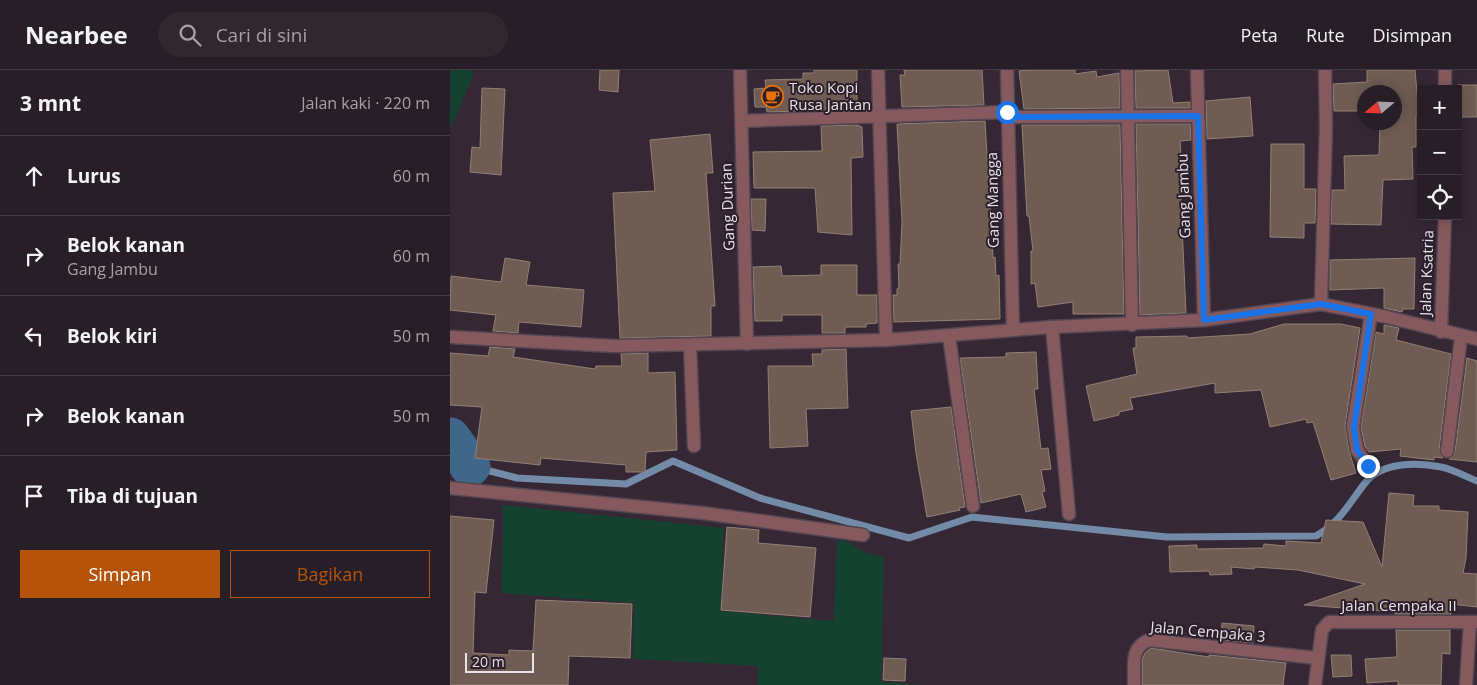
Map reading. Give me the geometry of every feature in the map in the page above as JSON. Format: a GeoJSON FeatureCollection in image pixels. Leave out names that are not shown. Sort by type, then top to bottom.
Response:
{"type":"FeatureCollection","features":[{"type":"Feature","properties":{"kind":"street","name":"Gang Durian"},"geometry":{"type":"LineString","coordinates":[[740,70],[747,344]]}},
{"type":"Feature","properties":{"kind":"street"},"geometry":{"type":"LineString","coordinates":[[878,70],[886,340]]}},
{"type":"Feature","properties":{"kind":"street","name":"Gang Mangga"},"geometry":{"type":"LineString","coordinates":[[1007,70],[1013,330]]}},
{"type":"Feature","properties":{"kind":"street"},"geometry":{"type":"LineString","coordinates":[[1127,70],[1132,325]]}},
{"type":"Feature","properties":{"kind":"street","name":"Gang Jambu"},"geometry":{"type":"LineString","coordinates":[[1197,70],[1204,320]]}},
{"type":"Feature","properties":{"kind":"street"},"geometry":{"type":"LineString","coordinates":[[1321,304],[1326,126],[1325,70]]}},
{"type":"Feature","properties":{"kind":"street"},"geometry":{"type":"LineString","coordinates":[[1445,70],[1445,85]]}},
{"type":"Feature","properties":{"kind":"street"},"geometry":{"type":"LineString","coordinates":[[742,120],[880,116],[1198,116]]}},
{"type":"Feature","properties":{"kind":"street","name":"Jalan Ksatria"},"geometry":{"type":"LineString","coordinates":[[1441,332],[1445,220]]}},
{"type":"Feature","properties":{"kind":"street"},"geometry":{"type":"LineString","coordinates":[[450,337],[614,346],[886,340],[1052,327],[1132,325],[1204,320],[1321,304],[1371,314],[1461,337],[1477,339]]}},
{"type":"Feature","properties":{"kind":"street"},"geometry":{"type":"LineString","coordinates":[[1368,466],[1357,450],[1354,427],[1371,314]]}},
{"type":"Feature","properties":{"kind":"street"},"geometry":{"type":"LineString","coordinates":[[1052,327],[1069,514]]}},
{"type":"Feature","properties":{"kind":"street"},"geometry":{"type":"LineString","coordinates":[[949,336],[973,506]]}},
{"type":"Feature","properties":{"kind":"street"},"geometry":{"type":"LineString","coordinates":[[1447,452],[1461,337]]}},
{"type":"Feature","properties":{"kind":"street"},"geometry":{"type":"LineString","coordinates":[[690,345],[694,446]]}},
{"type":"Feature","properties":{"kind":"street"},"geometry":{"type":"LineString","coordinates":[[450,488],[702,512],[863,535]]}},
{"type":"Feature","properties":{"kind":"street","name":"Jalan Cempaka II"},"geometry":{"type":"LineString","coordinates":[[1315,685],[1322,630],[1329,622],[1473,622]]}},
{"type":"Feature","properties":{"kind":"street"},"geometry":{"type":"LineString","coordinates":[[1466,685],[1473,622]]}},
{"type":"Feature","properties":{"kind":"street","name":"Jalan Cempaka 3"},"geometry":{"type":"LineString","coordinates":[[1134,685],[1135,649],[1139,644],[1149,640],[1317,658]]}},
{"type":"Feature","properties":{"kind":"green space"},"geometry":{"type":"Polygon","coordinates":[[[450,70],[472,70],[474,73],[450,130],[450,70]]]}},
{"type":"Feature","properties":{"kind":"green space"},"geometry":{"type":"Polygon","coordinates":[[[503,505],[724,528],[721,611],[834,621],[837,540],[848,542],[864,552],[884,557],[881,682],[924,685],[758,685],[758,666],[633,659],[634,603],[502,593],[503,505]]]}},
{"type":"Feature","properties":{"kind":"building"},"geometry":{"type":"Polygon","coordinates":[[[600,70],[619,70],[618,92],[599,90],[600,70]]]}},
{"type":"Feature","properties":{"kind":"building"},"geometry":{"type":"Polygon","coordinates":[[[814,70],[857,70],[857,109],[767,112],[766,107],[755,107],[754,89],[766,88],[765,80],[803,79],[803,73],[814,73],[814,70]]]}},
{"type":"Feature","properties":{"kind":"building"},"geometry":{"type":"Polygon","coordinates":[[[904,70],[982,70],[984,105],[902,107],[900,75],[905,75],[904,70]]]}},
{"type":"Feature","properties":{"kind":"building"},"geometry":{"type":"Polygon","coordinates":[[[1075,70],[1075,74],[1096,71],[1097,77],[1119,73],[1120,108],[1024,109],[1019,71],[1075,70]]]}},
{"type":"Feature","properties":{"kind":"building"},"geometry":{"type":"Polygon","coordinates":[[[1168,70],[1173,103],[1190,102],[1190,108],[1136,108],[1135,71],[1168,70]]]}},
{"type":"Feature","properties":{"kind":"building"},"geometry":{"type":"Polygon","coordinates":[[[1367,70],[1415,70],[1417,115],[1416,147],[1412,147],[1413,179],[1383,180],[1381,225],[1331,224],[1332,190],[1345,190],[1344,156],[1379,155],[1380,130],[1402,130],[1402,85],[1357,85],[1357,111],[1334,111],[1333,84],[1367,82],[1367,70]]]}},
{"type":"Feature","properties":{"kind":"building"},"geometry":{"type":"Polygon","coordinates":[[[1462,85],[1477,85],[1477,117],[1462,117],[1462,85]]]}},
{"type":"Feature","properties":{"kind":"building"},"geometry":{"type":"Polygon","coordinates":[[[482,88],[505,89],[501,175],[470,172],[472,147],[480,148],[482,88]]]}},
{"type":"Feature","properties":{"kind":"building"},"geometry":{"type":"Polygon","coordinates":[[[1250,97],[1253,136],[1207,139],[1206,101],[1250,97]]]}},
{"type":"Feature","properties":{"kind":"building"},"geometry":{"type":"Polygon","coordinates":[[[985,121],[993,258],[995,257],[996,276],[999,275],[1000,319],[894,322],[893,295],[897,295],[897,289],[899,288],[898,264],[900,264],[902,222],[897,124],[985,121]]]}},
{"type":"Feature","properties":{"kind":"building"},"geometry":{"type":"Polygon","coordinates":[[[1136,124],[1190,124],[1191,140],[1180,141],[1181,158],[1179,159],[1186,313],[1140,315],[1136,124]]]}},
{"type":"Feature","properties":{"kind":"building"},"geometry":{"type":"Polygon","coordinates":[[[857,125],[862,127],[863,157],[851,158],[852,235],[818,232],[815,188],[754,188],[753,152],[822,151],[821,126],[857,125]]]}},
{"type":"Feature","properties":{"kind":"building"},"geometry":{"type":"Polygon","coordinates":[[[1022,125],[1120,125],[1124,314],[1073,314],[1073,302],[1038,307],[1035,283],[1031,284],[1031,251],[1033,251],[1029,216],[1027,216],[1022,125]]]}},
{"type":"Feature","properties":{"kind":"building"},"geometry":{"type":"Polygon","coordinates":[[[710,134],[713,173],[706,173],[715,306],[711,306],[711,336],[620,338],[613,193],[655,191],[650,140],[710,134]]]}},
{"type":"Feature","properties":{"kind":"building"},"geometry":{"type":"Polygon","coordinates":[[[1271,144],[1304,144],[1304,189],[1316,189],[1315,223],[1304,223],[1304,238],[1270,237],[1271,144]]]}},
{"type":"Feature","properties":{"kind":"building"},"geometry":{"type":"Polygon","coordinates":[[[751,199],[766,199],[765,231],[752,230],[751,199]]]}},
{"type":"Feature","properties":{"kind":"building"},"geometry":{"type":"Polygon","coordinates":[[[505,258],[530,262],[526,285],[584,290],[581,327],[519,322],[518,333],[493,331],[496,315],[450,310],[451,276],[501,282],[505,258]]]}},
{"type":"Feature","properties":{"kind":"building"},"geometry":{"type":"Polygon","coordinates":[[[1415,258],[1414,309],[1403,309],[1402,312],[1384,308],[1384,288],[1330,290],[1330,260],[1415,258]]]}},
{"type":"Feature","properties":{"kind":"building"},"geometry":{"type":"Polygon","coordinates":[[[821,265],[857,265],[857,295],[877,295],[877,323],[866,324],[866,327],[845,327],[845,333],[822,333],[822,315],[782,315],[782,321],[755,321],[753,267],[781,266],[782,276],[821,275],[821,265]]]}},
{"type":"Feature","properties":{"kind":"building"},"geometry":{"type":"Polygon","coordinates":[[[1284,324],[1341,324],[1360,328],[1345,426],[1349,451],[1356,473],[1331,480],[1313,422],[1307,423],[1306,419],[1270,427],[1261,390],[1215,393],[1215,383],[1130,398],[1133,409],[1119,412],[1119,415],[1094,421],[1086,386],[1137,374],[1133,348],[1136,348],[1136,337],[1187,336],[1187,338],[1250,334],[1284,324]]]}},
{"type":"Feature","properties":{"kind":"building"},"geometry":{"type":"Polygon","coordinates":[[[1384,325],[1399,328],[1396,340],[1451,354],[1439,450],[1443,458],[1434,457],[1434,460],[1400,456],[1401,449],[1369,452],[1365,447],[1361,427],[1376,332],[1384,334],[1384,325]]]}},
{"type":"Feature","properties":{"kind":"building"},"geometry":{"type":"Polygon","coordinates":[[[490,347],[515,349],[513,357],[595,369],[596,366],[622,366],[621,354],[648,353],[648,373],[675,372],[677,450],[646,452],[645,472],[626,472],[626,465],[541,458],[540,465],[475,458],[482,407],[450,405],[450,353],[488,356],[490,347]]]}},
{"type":"Feature","properties":{"kind":"building"},"geometry":{"type":"Polygon","coordinates":[[[846,349],[848,408],[806,409],[808,446],[770,448],[768,366],[813,366],[812,354],[822,354],[822,350],[846,349]]]}},
{"type":"Feature","properties":{"kind":"building"},"geometry":{"type":"Polygon","coordinates":[[[1036,352],[1038,389],[1034,389],[1041,449],[1048,448],[1051,469],[1041,470],[1045,491],[1042,492],[1046,507],[1026,512],[1021,494],[981,503],[960,358],[1006,357],[1006,353],[1036,352]]]}},
{"type":"Feature","properties":{"kind":"building"},"geometry":{"type":"Polygon","coordinates":[[[1467,358],[1477,361],[1477,462],[1449,459],[1455,452],[1467,358]]]}},
{"type":"Feature","properties":{"kind":"building"},"geometry":{"type":"Polygon","coordinates":[[[951,407],[965,507],[959,508],[960,510],[927,517],[911,411],[951,407]]]}},
{"type":"Feature","properties":{"kind":"building"},"geometry":{"type":"Polygon","coordinates":[[[1389,493],[1414,495],[1413,506],[1439,506],[1439,510],[1468,512],[1466,558],[1463,573],[1477,574],[1477,607],[1451,604],[1451,614],[1395,614],[1395,612],[1304,605],[1365,584],[1298,570],[1255,567],[1254,569],[1231,567],[1232,574],[1210,575],[1209,571],[1170,572],[1169,546],[1197,545],[1197,549],[1263,548],[1264,544],[1286,546],[1286,541],[1321,543],[1326,520],[1363,522],[1382,567],[1389,493]]]}},
{"type":"Feature","properties":{"kind":"building"},"geometry":{"type":"Polygon","coordinates":[[[450,516],[494,520],[486,593],[475,592],[473,653],[509,655],[509,650],[533,651],[536,600],[632,604],[630,658],[569,656],[568,685],[450,685],[450,516]]]}},
{"type":"Feature","properties":{"kind":"building"},"geometry":{"type":"Polygon","coordinates":[[[727,527],[759,530],[758,543],[816,548],[810,617],[721,610],[727,527]]]}},
{"type":"Feature","properties":{"kind":"building"},"geometry":{"type":"Polygon","coordinates":[[[1222,623],[1254,626],[1253,643],[1221,640],[1222,623]]]}},
{"type":"Feature","properties":{"kind":"building"},"geometry":{"type":"Polygon","coordinates":[[[1396,630],[1450,630],[1450,654],[1442,653],[1441,685],[1398,685],[1398,681],[1367,683],[1365,659],[1397,657],[1396,630]]]}},
{"type":"Feature","properties":{"kind":"building"},"geometry":{"type":"Polygon","coordinates":[[[1151,648],[1209,657],[1209,655],[1286,663],[1283,685],[1142,685],[1142,660],[1145,653],[1151,648]]]}},
{"type":"Feature","properties":{"kind":"building"},"geometry":{"type":"Polygon","coordinates":[[[1331,655],[1351,655],[1352,676],[1333,677],[1331,655]]]}},
{"type":"Feature","properties":{"kind":"building"},"geometry":{"type":"Polygon","coordinates":[[[884,658],[906,659],[905,681],[883,680],[884,658]]]}},
{"type":"Feature","properties":{"kind":"waterway"},"geometry":{"type":"LineString","coordinates":[[450,438],[470,466]]}},
{"type":"Feature","properties":{"kind":"waterway"},"geometry":{"type":"LineString","coordinates":[[470,466],[517,478],[626,484],[673,461],[760,498],[909,538],[972,517],[1167,537],[1316,536],[1338,518],[1372,476],[1390,467],[1410,464],[1431,465],[1450,469],[1477,481]]}},
{"type":"Feature","properties":{"kind":"place","name":"Toko Kopi Rusa Jantan"},"geometry":{"type":"Point","coordinates":[773,97]}},
{"type":"Feature","properties":{"kind":"route"},"geometry":{"type":"LineString","coordinates":[[1007,112],[1007,117],[1198,116],[1204,320],[1321,304],[1371,314],[1354,427],[1357,450],[1368,466]]}}]}
